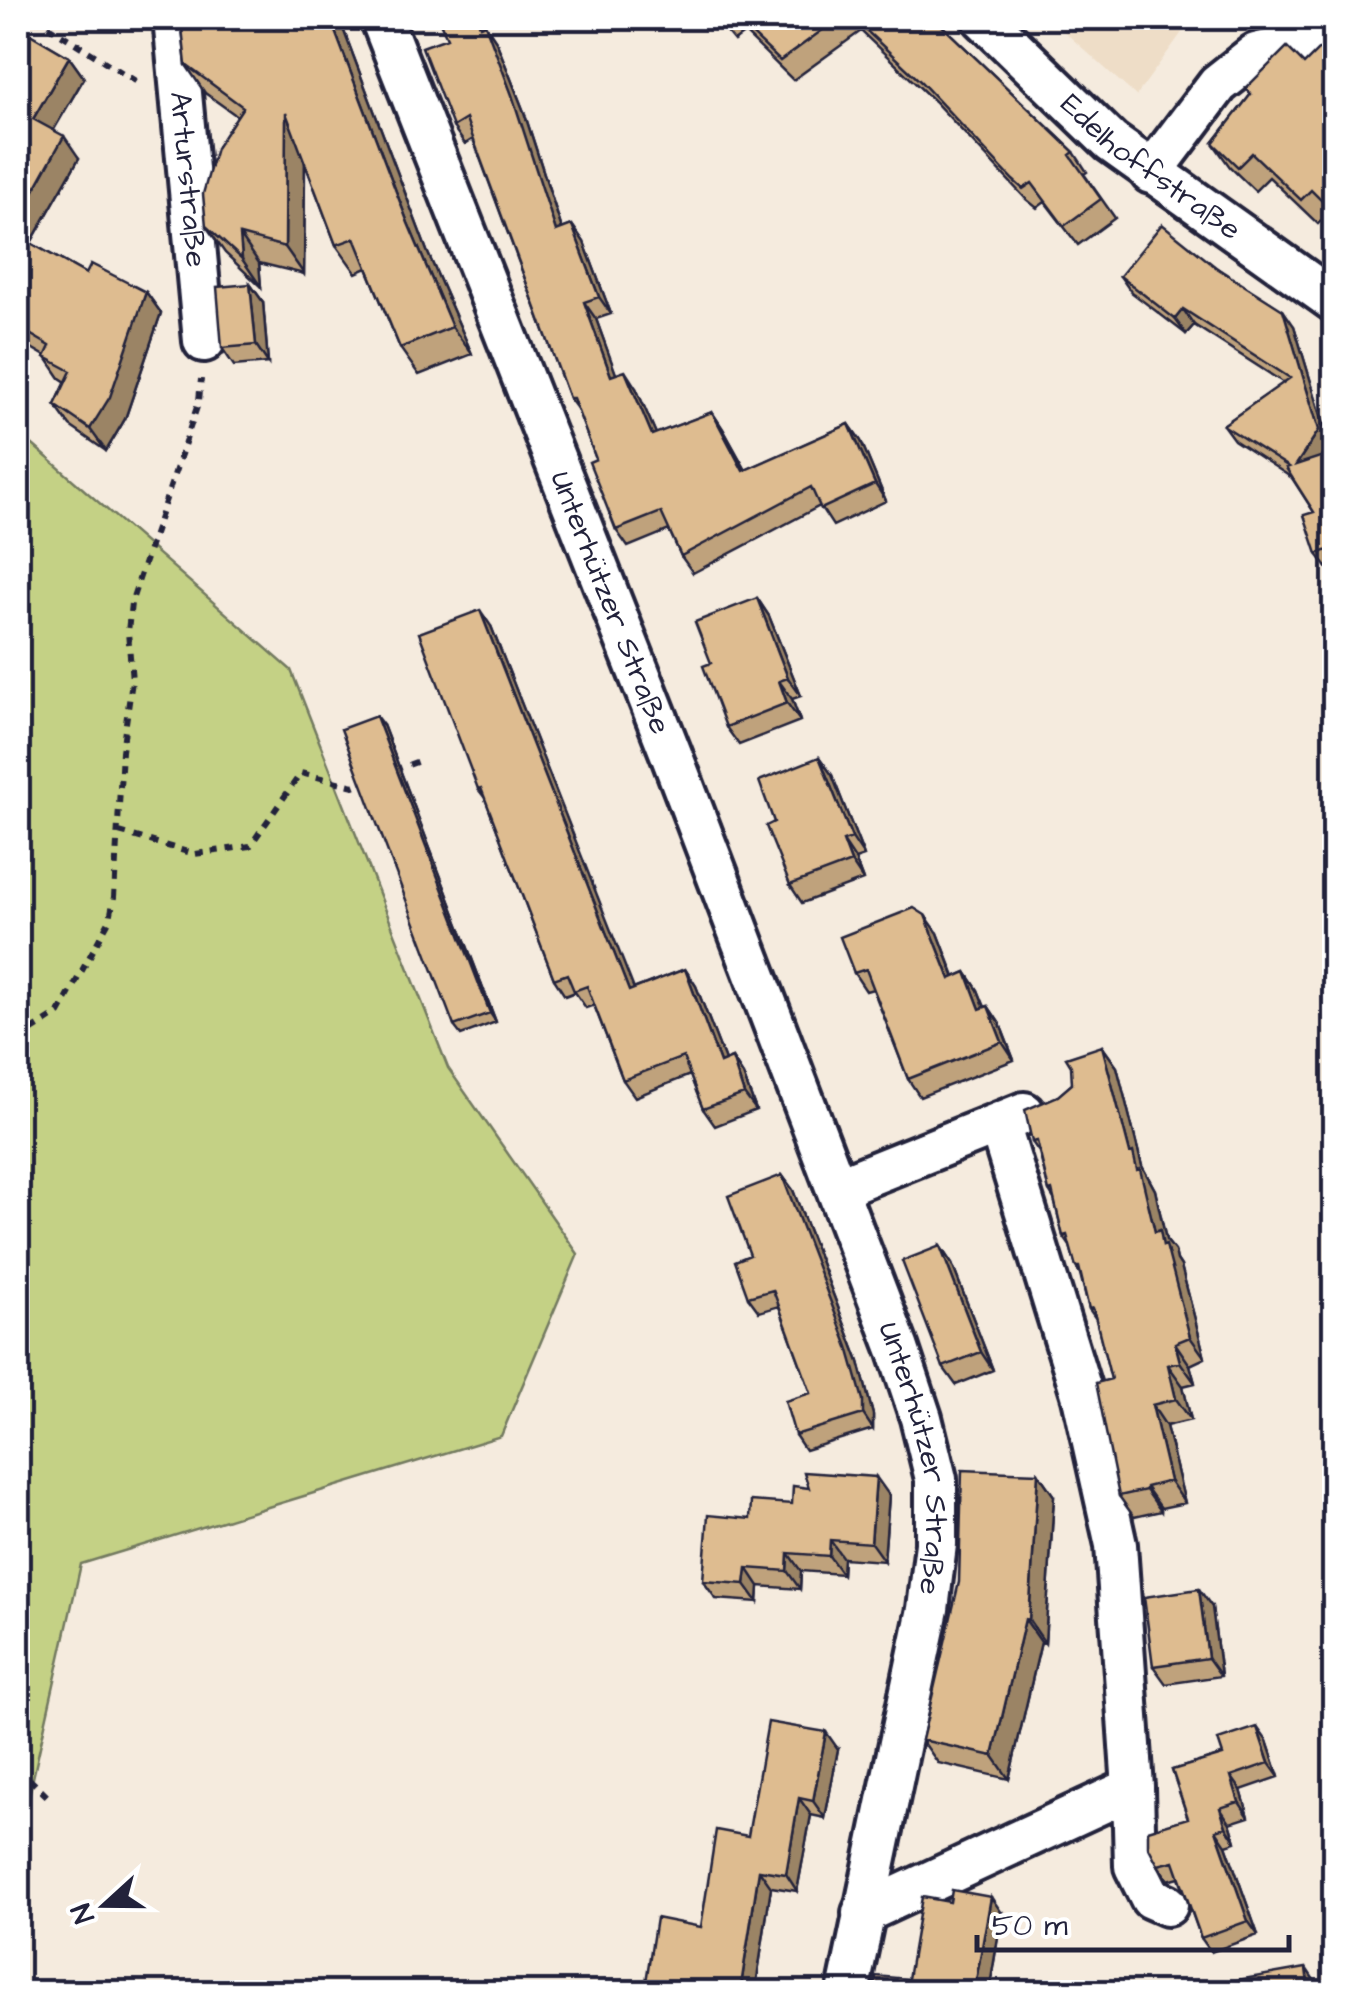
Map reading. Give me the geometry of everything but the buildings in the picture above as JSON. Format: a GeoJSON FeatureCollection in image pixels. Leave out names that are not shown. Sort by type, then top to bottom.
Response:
{"type":"FeatureCollection","features":[{"type":"Feature","properties":{"kind":"street","name":"Arturstraße"},"geometry":{"type":"LineString","coordinates":[[174,18],[204,341]]}},
{"type":"Feature","properties":{"kind":"street","name":"Unterhützer Straße"},"geometry":{"type":"LineString","coordinates":[[381,18],[837,1188],[904,1366],[936,1480],[936,1544],[928,1608],[848,1992]]}},
{"type":"Feature","properties":{"kind":"street","name":"Edelhoffstraße"},"geometry":{"type":"LineString","coordinates":[[983,18],[1111,142],[1334,301]]}},
{"type":"Feature","properties":{"kind":"street"},"geometry":{"type":"LineString","coordinates":[[1151,173],[1218,84],[1256,54],[1334,35]]}},
{"type":"Feature","properties":{"kind":"street"},"geometry":{"type":"LineString","coordinates":[[837,1188],[1064,1096]]}},
{"type":"Feature","properties":{"kind":"street"},"geometry":{"type":"LineString","coordinates":[[998,1124],[1083,1397],[1116,1546],[1135,1866],[1151,1898],[1168,1905]]}},
{"type":"Feature","properties":{"kind":"street"},"geometry":{"type":"LineString","coordinates":[[863,1913],[1133,1788]]}},
{"type":"Feature","properties":{"kind":"path"},"geometry":{"type":"LineString","coordinates":[[18,21],[37,19],[136,84],[182,96]]}},
{"type":"Feature","properties":{"kind":"path"},"geometry":{"type":"LineString","coordinates":[[18,1039],[59,1013],[110,919],[122,751],[132,680],[128,632],[131,603],[199,401],[204,341]]}},
{"type":"Feature","properties":{"kind":"path"},"geometry":{"type":"LineString","coordinates":[[387,774],[420,761]]}},
{"type":"Feature","properties":{"kind":"path"},"geometry":{"type":"LineString","coordinates":[[119,832],[195,854],[250,846],[302,774],[354,786],[370,780]]}},
{"type":"Feature","properties":{"kind":"path"},"geometry":{"type":"LineString","coordinates":[[18,1768],[48,1797]]}},
{"type":"Feature","properties":{"kind":"shaded area"},"geometry":{"type":"Polygon","coordinates":[[[1049,18],[1216,18],[1191,20],[1136,96],[1049,18]]]}},
{"type":"Feature","properties":{"kind":"green space"},"geometry":{"type":"Polygon","coordinates":[[[18,432],[291,670],[448,1068],[578,1254],[501,1436],[81,1564],[18,1845],[18,432]]]}}]}
